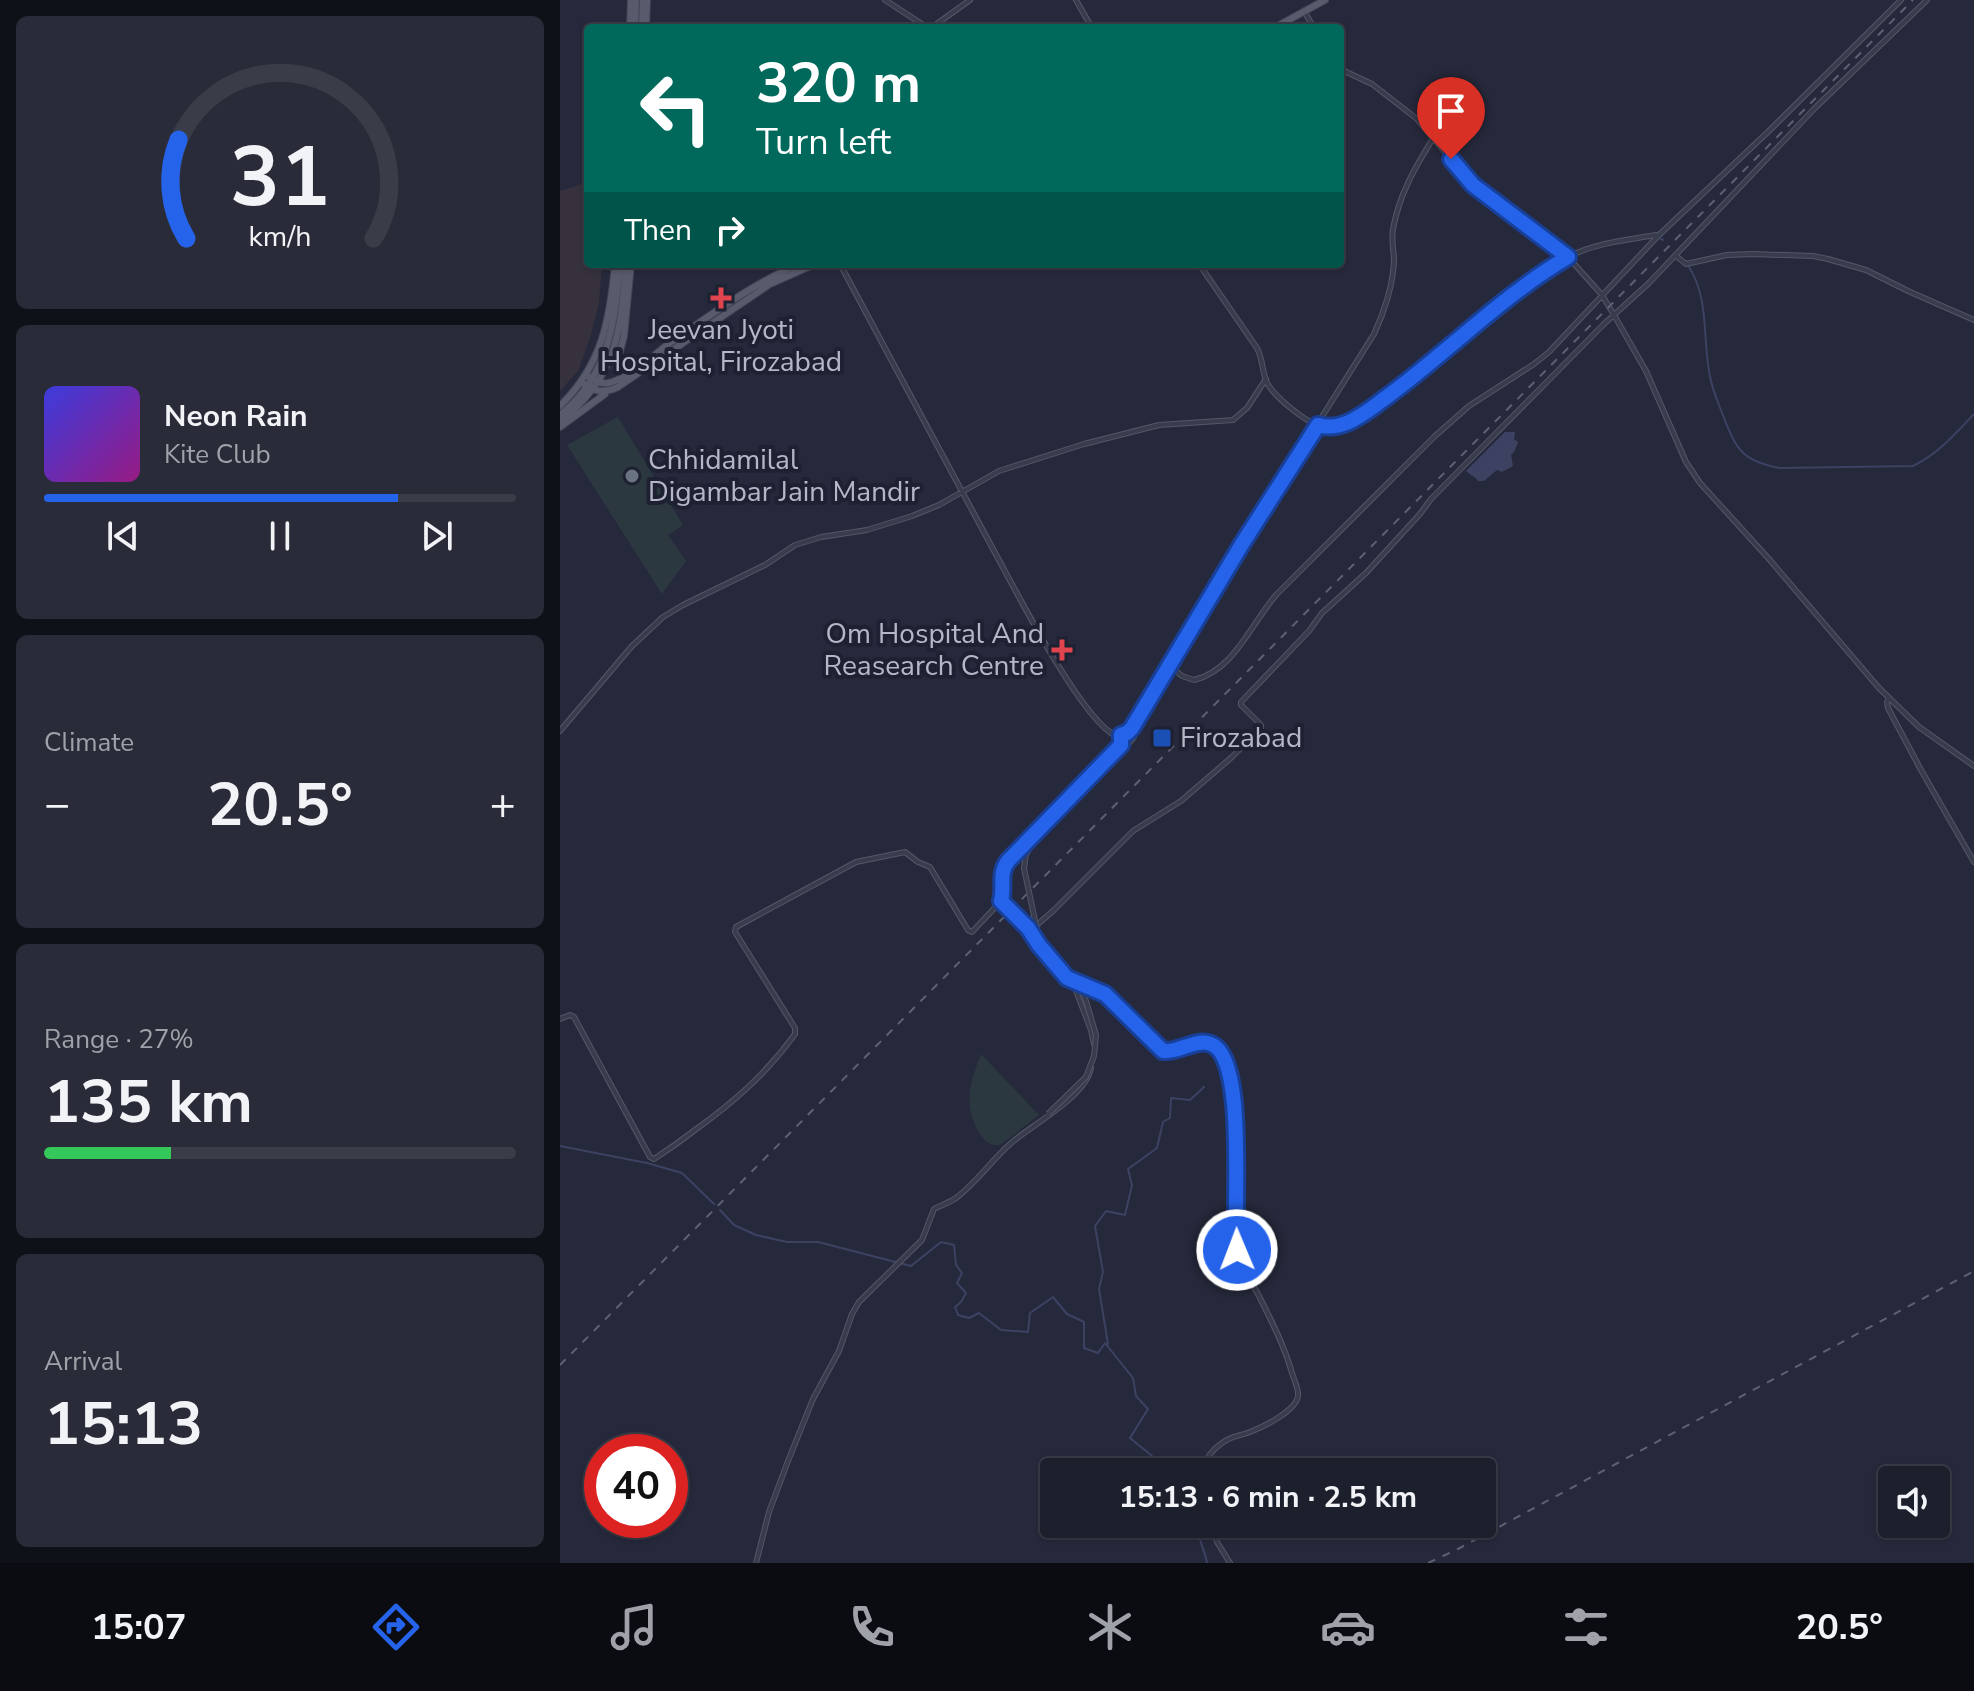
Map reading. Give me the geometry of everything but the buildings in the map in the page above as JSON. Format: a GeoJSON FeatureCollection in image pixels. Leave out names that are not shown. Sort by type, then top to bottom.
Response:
{"type":"FeatureCollection","features":[{"type":"Feature","properties":{"kind":"main road"},"geometry":{"type":"LineString","coordinates":[[633,0],[637,24]]}},
{"type":"Feature","properties":{"kind":"main road"},"geometry":{"type":"LineString","coordinates":[[639,24],[645,0]]}},
{"type":"Feature","properties":{"kind":"main road"},"geometry":{"type":"LineString","coordinates":[[1281,24],[1325,0]]}},
{"type":"Feature","properties":{"kind":"main road"},"geometry":{"type":"LineString","coordinates":[[560,424],[581,404],[622,268]]}},
{"type":"Feature","properties":{"kind":"main road"},"geometry":{"type":"LineString","coordinates":[[560,415],[575,402],[611,357],[620,324],[623,268]]}},
{"type":"Feature","properties":{"kind":"main road"},"geometry":{"type":"LineString","coordinates":[[616,367],[624,336],[623,268]]}},
{"type":"Feature","properties":{"kind":"main road"},"geometry":{"type":"LineString","coordinates":[[560,424],[608,391],[631,380],[766,280],[792,268]]}},
{"type":"Feature","properties":{"kind":"main road"},"geometry":{"type":"LineString","coordinates":[[560,406],[589,383],[610,383],[629,374],[770,284],[806,268]]}},
{"type":"Feature","properties":{"kind":"main road"},"geometry":{"type":"LineString","coordinates":[[611,357],[616,367],[629,374]]}},
{"type":"Feature","properties":{"kind":"main road"},"geometry":{"type":"LineString","coordinates":[[589,383],[598,392],[608,391]]}},
{"type":"Feature","properties":{"kind":"street"},"geometry":{"type":"LineString","coordinates":[[885,0],[924,24]]}},
{"type":"Feature","properties":{"kind":"street"},"geometry":{"type":"LineString","coordinates":[[936,24],[970,0]]}},
{"type":"Feature","properties":{"kind":"street"},"geometry":{"type":"LineString","coordinates":[[1076,0],[1090,24]]}},
{"type":"Feature","properties":{"kind":"street"},"geometry":{"type":"LineString","coordinates":[[1169,665],[1182,676],[1194,680],[1222,664],[1239,648],[1277,594],[1435,436],[1469,406],[1542,358],[1659,235],[1901,0]]}},
{"type":"Feature","properties":{"kind":"street"},"geometry":{"type":"LineString","coordinates":[[1030,931],[1133,831],[1181,801],[1261,728],[1241,702],[1309,631],[1322,613],[1366,573],[1431,499],[1604,324],[1676,256],[1815,108],[1927,0]]}},
{"type":"Feature","properties":{"kind":"street"},"geometry":{"type":"LineString","coordinates":[[1304,11],[1312,24]]}},
{"type":"Feature","properties":{"kind":"street"},"geometry":{"type":"LineString","coordinates":[[1344,71],[1378,88],[1417,119],[1473,185],[1568,257],[1602,295],[1614,315],[1646,371],[1686,462],[1700,483],[1889,698],[1919,727],[1974,766]]}},
{"type":"Feature","properties":{"kind":"street"},"geometry":{"type":"LineString","coordinates":[[842,268],[1031,617],[1077,693],[1104,728],[1116,736],[1121,735],[1132,728],[1242,544],[1378,327],[1394,266],[1393,231],[1403,192],[1434,137]]}},
{"type":"Feature","properties":{"kind":"street"},"geometry":{"type":"LineString","coordinates":[[1202,268],[1257,348],[1271,388],[1302,416],[1325,427],[1357,418],[1406,383],[1506,300],[1568,257],[1596,245],[1659,235]]}},
{"type":"Feature","properties":{"kind":"street"},"geometry":{"type":"LineString","coordinates":[[1676,256],[1686,264],[1727,255],[1753,254],[1828,259],[1866,270],[1974,320]]}},
{"type":"Feature","properties":{"kind":"street"},"geometry":{"type":"LineString","coordinates":[[560,731],[655,623],[674,610],[765,565],[795,545],[821,537],[867,530],[902,519],[930,509],[999,471],[1099,440],[1159,425],[1233,420],[1247,408],[1266,379]]}},
{"type":"Feature","properties":{"kind":"street"},"geometry":{"type":"LineString","coordinates":[[1889,698],[1888,708],[1974,862]]}},
{"type":"Feature","properties":{"kind":"street"},"geometry":{"type":"LineString","coordinates":[[756,1563],[770,1507],[813,1399],[839,1351],[859,1302],[924,1237],[934,1209],[955,1199],[1012,1142],[1043,1119],[1088,1075],[1096,1035],[1086,1001],[1080,988],[1041,943],[1024,859],[1032,845],[1134,737],[1132,728]]}},
{"type":"Feature","properties":{"kind":"street"},"geometry":{"type":"LineString","coordinates":[[560,1019],[570,1015],[574,1017],[650,1157],[654,1159],[729,1105],[766,1071],[795,1034],[795,1028],[735,932],[738,925],[849,865],[903,852],[930,867],[969,932],[974,931],[1001,901],[1004,865],[1119,748],[1121,735]]}},
{"type":"Feature","properties":{"kind":"street"},"geometry":{"type":"LineString","coordinates":[[1001,901],[1030,931],[1078,994],[1093,1035],[1094,1051],[1088,1079],[1049,1117],[1043,1119]]}},
{"type":"Feature","properties":{"kind":"street"},"geometry":{"type":"LineString","coordinates":[[1067,978],[1105,994],[1163,1051],[1196,1043],[1214,1045],[1222,1052],[1231,1077],[1236,1142],[1236,1246],[1282,1342],[1298,1395],[1294,1405],[1278,1417],[1249,1433],[1231,1437],[1218,1445],[1207,1458]]}},
{"type":"Feature","properties":{"kind":"street"},"geometry":{"type":"LineString","coordinates":[[1216,1538],[1230,1563]]}},
{"type":"Feature","properties":{"kind":"shaded area"},"geometry":{"type":"Polygon","coordinates":[[[584,183],[584,268],[602,268],[599,303],[590,338],[578,371],[560,391],[560,191],[584,183]]]}},
{"type":"Feature","properties":{"kind":"shaded area"},"geometry":{"type":"Polygon","coordinates":[[[618,417],[683,525],[668,535],[686,561],[662,594],[567,445],[618,417]]]}},
{"type":"Feature","properties":{"kind":"shaded area"},"geometry":{"type":"Polygon","coordinates":[[[981,1054],[1039,1115],[1000,1145],[984,1139],[971,1113],[971,1084],[981,1054]]]}},
{"type":"Feature","properties":{"kind":"water"},"geometry":{"type":"Polygon","coordinates":[[[1505,432],[1515,432],[1514,439],[1518,442],[1511,455],[1513,466],[1502,472],[1497,470],[1484,481],[1478,481],[1466,471],[1505,432]]]}},
{"type":"Feature","properties":{"kind":"waterway"},"geometry":{"type":"LineString","coordinates":[[1689,267],[1703,306],[1714,392],[1733,439],[1749,458],[1780,468],[1913,466],[1938,450],[1974,414]]}},
{"type":"Feature","properties":{"kind":"waterway"},"geometry":{"type":"LineString","coordinates":[[1108,1344],[1099,1289],[1103,1272],[1095,1226],[1106,1211],[1125,1215],[1132,1185],[1128,1169],[1157,1148],[1163,1122],[1170,1118],[1171,1098],[1190,1100],[1204,1087]]}},
{"type":"Feature","properties":{"kind":"waterway"},"geometry":{"type":"LineString","coordinates":[[560,1146],[682,1173],[714,1204]]}},
{"type":"Feature","properties":{"kind":"waterway"},"geometry":{"type":"LineString","coordinates":[[720,1210],[734,1225],[756,1235],[787,1242],[818,1242],[911,1266],[941,1242],[954,1245],[956,1265],[962,1273],[957,1283],[966,1293],[955,1307],[958,1315],[969,1318],[979,1313],[1001,1330],[1028,1332],[1030,1313],[1053,1297],[1067,1314],[1084,1322],[1084,1348],[1098,1353],[1105,1343],[1133,1378],[1136,1396],[1148,1409],[1130,1438],[1152,1458]]}},
{"type":"Feature","properties":{"kind":"waterway"},"geometry":{"type":"LineString","coordinates":[[1200,1538],[1207,1563]]}},
{"type":"Feature","properties":{"kind":"railway"},"geometry":{"type":"LineString","coordinates":[[560,1365],[1913,0]]}},
{"type":"Feature","properties":{"kind":"railway"},"geometry":{"type":"LineString","coordinates":[[1428,1563],[1974,1271]]}},
{"type":"Feature","properties":{"kind":"place","name":"Jeevan Jyoti Hospital, Firozabad"},"geometry":{"type":"Point","coordinates":[721,298]}},
{"type":"Feature","properties":{"kind":"place","name":"Chhidamilal Digambar Jain Mandir"},"geometry":{"type":"Point","coordinates":[632,476]}},
{"type":"Feature","properties":{"kind":"place","name":"Om Hospital And Reasearch Centre"},"geometry":{"type":"Point","coordinates":[1062,650]}},
{"type":"Feature","properties":{"kind":"place","name":"Firozabad"},"geometry":{"type":"Point","coordinates":[1162,738]}},
{"type":"Feature","properties":{"kind":"route"},"geometry":{"type":"LineString","coordinates":[[1237,1250],[1232,1083],[1222,1052],[1214,1045],[1205,1043],[1163,1051],[1105,994],[1067,978],[1028,928],[1001,901],[1001,875],[1004,865],[1121,745],[1121,735],[1132,728],[1242,544],[1318,425],[1335,426],[1357,418],[1406,383],[1506,300],[1568,257],[1473,185],[1451,159]]}}]}
